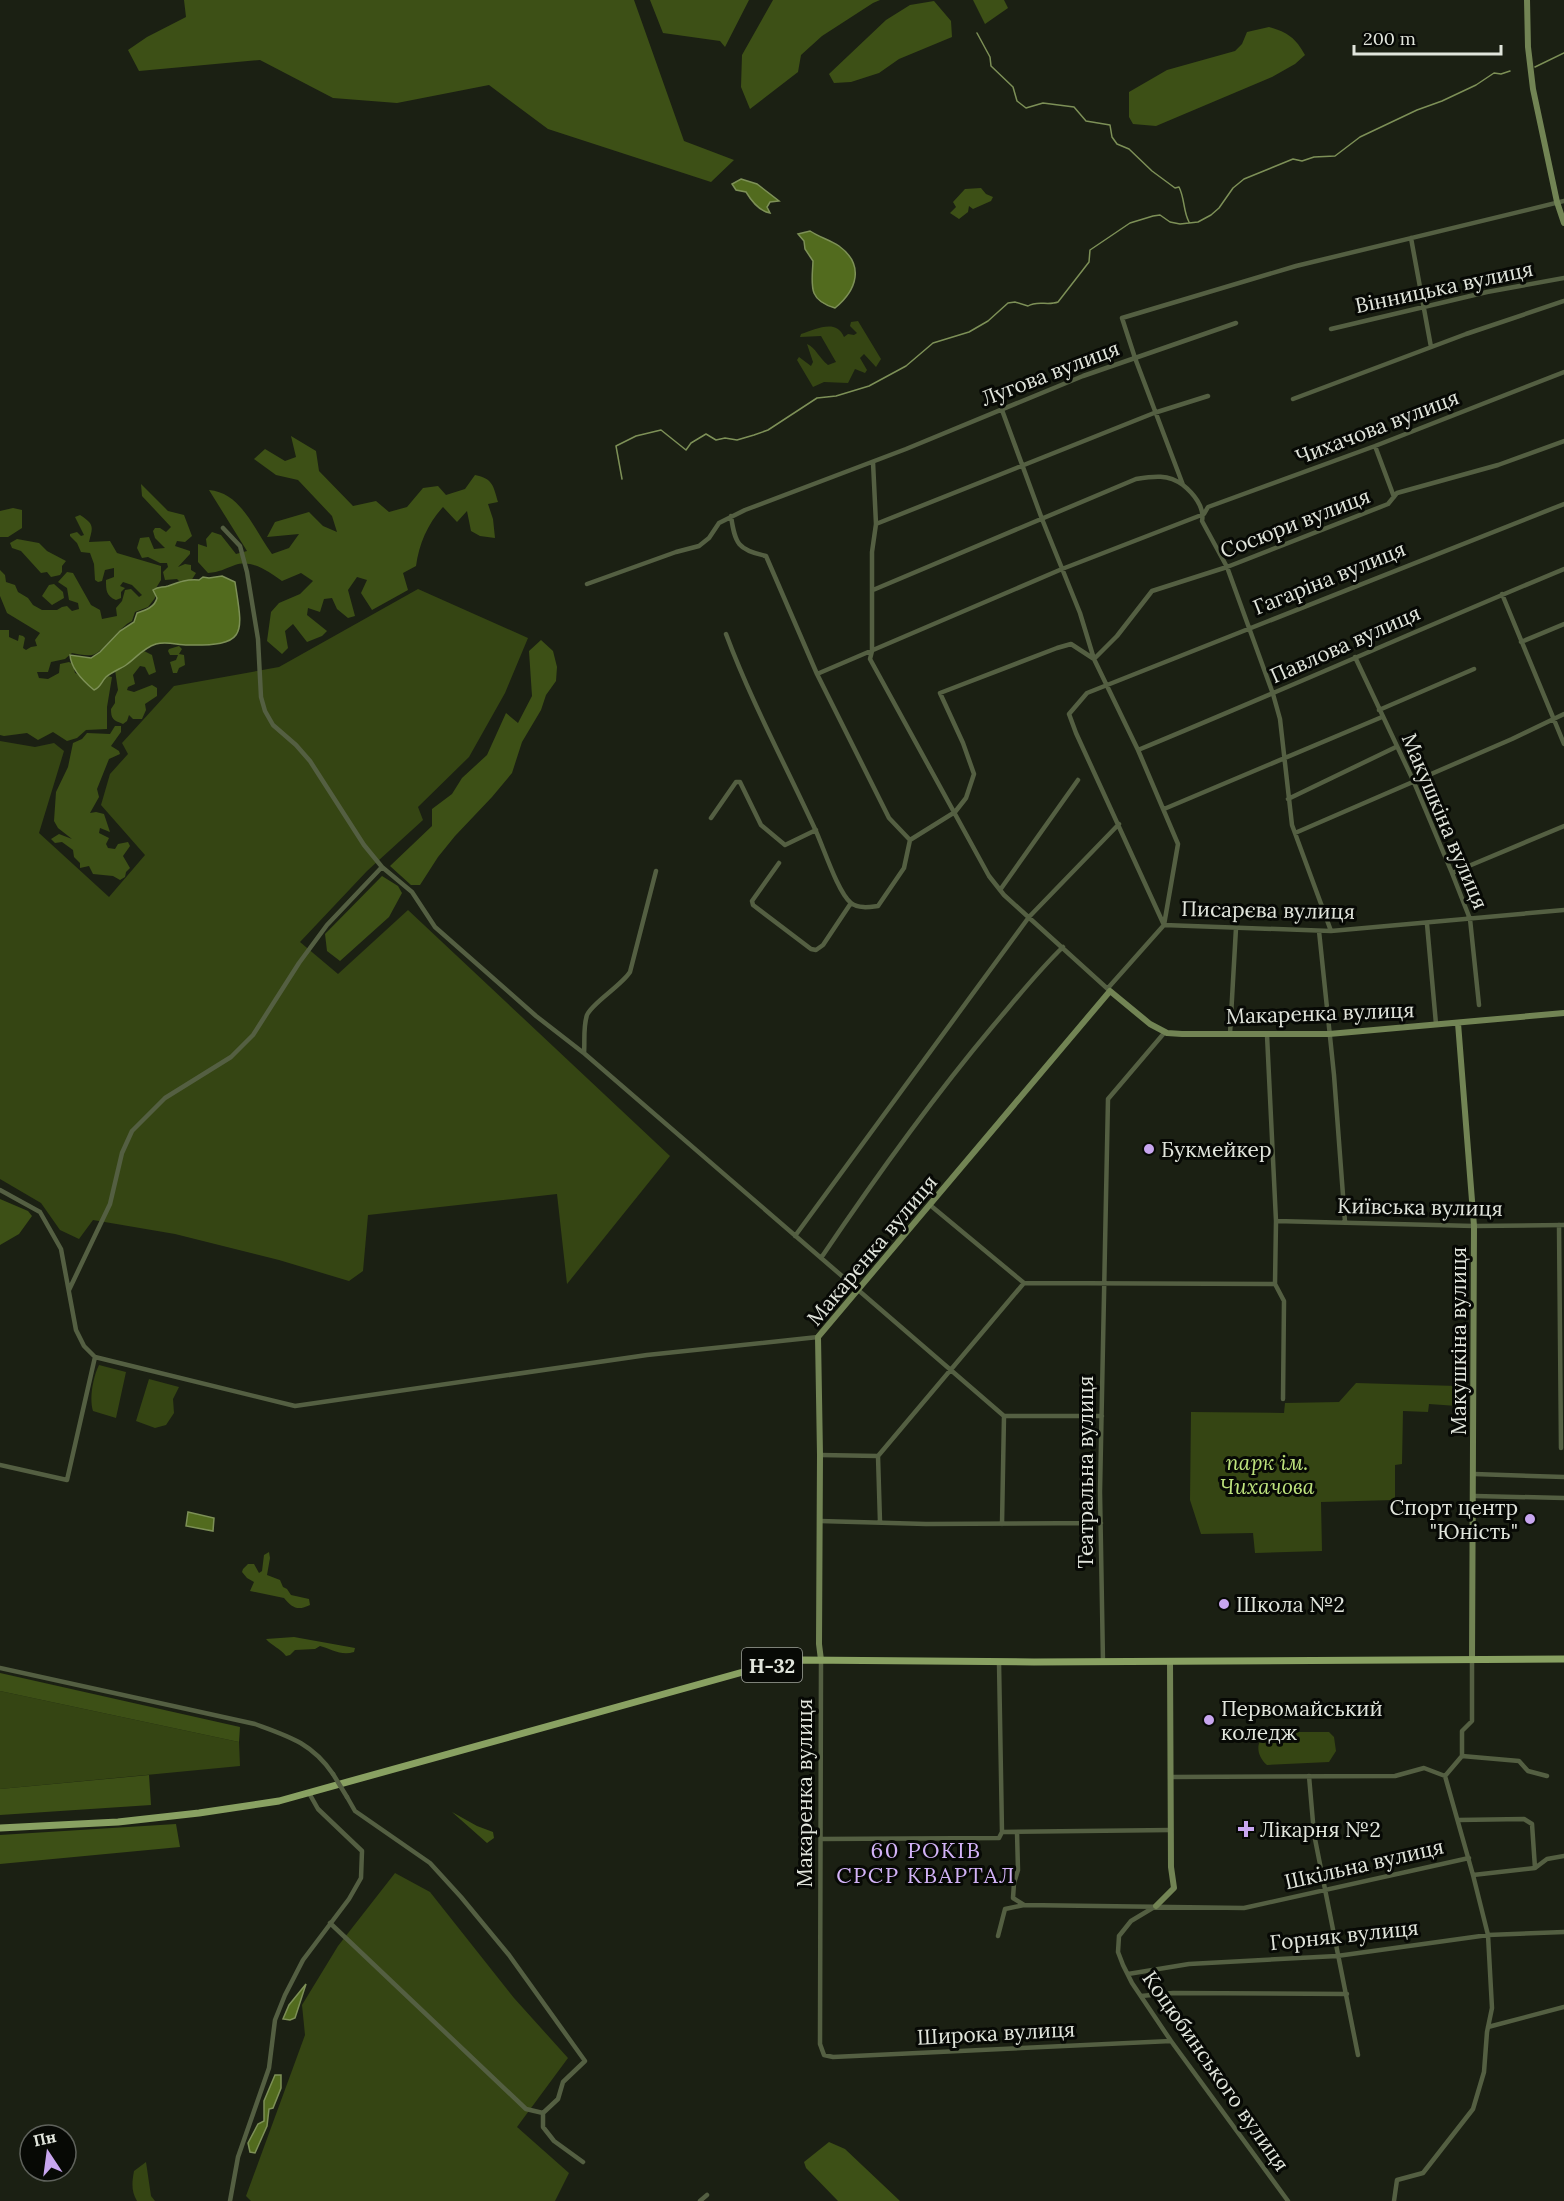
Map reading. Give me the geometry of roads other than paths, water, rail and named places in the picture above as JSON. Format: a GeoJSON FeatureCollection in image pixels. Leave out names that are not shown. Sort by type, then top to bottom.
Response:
{"type":"FeatureCollection","features":[{"type":"Feature","properties":{"kind":"main road","name":"Н-32"},"geometry":{"type":"LineString","coordinates":[[0,1828],[118,1822],[279,1801],[761,1667],[802,1660],[1103,1662],[1564,1659]]}},
{"type":"Feature","properties":{"kind":"street"},"geometry":{"type":"LineString","coordinates":[[1527,0],[1528,47],[1533,88],[1564,223]]}},
{"type":"Feature","properties":{"kind":"street","name":"Лугова вулиця"},"geometry":{"type":"LineString","coordinates":[[587,584],[699,546],[709,538],[719,523],[731,516],[873,462],[1083,376],[1135,358],[1122,318],[1296,266],[1560,201]]}},
{"type":"Feature","properties":{"kind":"street"},"geometry":{"type":"LineString","coordinates":[[1411,238],[1431,347]]}},
{"type":"Feature","properties":{"kind":"street","name":"Вінницька вулиця"},"geometry":{"type":"LineString","coordinates":[[1331,329],[1487,292],[1564,278]]}},
{"type":"Feature","properties":{"kind":"street"},"geometry":{"type":"LineString","coordinates":[[1293,399],[1431,347],[1564,301]]}},
{"type":"Feature","properties":{"kind":"street"},"geometry":{"type":"LineString","coordinates":[[1183,485],[1135,358],[1236,323]]}},
{"type":"Feature","properties":{"kind":"street","name":"Чихачова вулиця"},"geometry":{"type":"LineString","coordinates":[[817,674],[1062,569],[1204,514],[1208,507],[1375,446],[1564,372]]}},
{"type":"Feature","properties":{"kind":"street"},"geometry":{"type":"LineString","coordinates":[[876,524],[1154,413],[1208,396]]}},
{"type":"Feature","properties":{"kind":"street"},"geometry":{"type":"LineString","coordinates":[[1002,410],[1080,613],[1094,658],[1138,750],[1178,844],[1164,925]]}},
{"type":"Feature","properties":{"kind":"street","name":"Сосюри вулиця"},"geometry":{"type":"LineString","coordinates":[[1094,658],[1117,636],[1152,591],[1227,567],[1388,504],[1396,493],[1498,465],[1564,441]]}},
{"type":"Feature","properties":{"kind":"street"},"geometry":{"type":"LineString","coordinates":[[1375,446],[1394,497]]}},
{"type":"Feature","properties":{"kind":"street"},"geometry":{"type":"LineString","coordinates":[[873,462],[876,524],[872,552],[872,651],[870,659],[989,876],[1000,890],[1109,990],[1150,1024],[1165,1032]]}},
{"type":"Feature","properties":{"kind":"street"},"geometry":{"type":"LineString","coordinates":[[873,590],[1136,479],[1154,476],[1173,478],[1183,485],[1191,492],[1204,514],[1202,521],[1227,567],[1273,694],[1280,719],[1289,813],[1331,931]]}},
{"type":"Feature","properties":{"kind":"street","name":"Гагаріна вулиця"},"geometry":{"type":"LineString","coordinates":[[1119,824],[1069,714],[1087,693],[1564,504]]}},
{"type":"Feature","properties":{"kind":"street"},"geometry":{"type":"LineString","coordinates":[[731,516],[734,538],[742,548],[766,556],[817,674],[889,818],[910,840]]}},
{"type":"Feature","properties":{"kind":"street"},"geometry":{"type":"LineString","coordinates":[[223,528],[240,546],[247,572],[258,639],[261,697],[265,711],[273,725],[310,761],[364,845],[382,867],[412,892],[435,927],[1004,1416],[1102,1416]]}},
{"type":"Feature","properties":{"kind":"street","name":"Павлова вулиця"},"geometry":{"type":"LineString","coordinates":[[1138,750],[1564,568]]}},
{"type":"Feature","properties":{"kind":"street"},"geometry":{"type":"LineString","coordinates":[[1502,594],[1564,744]]}},
{"type":"Feature","properties":{"kind":"street"},"geometry":{"type":"LineString","coordinates":[[1521,642],[1564,624]]}},
{"type":"Feature","properties":{"kind":"street"},"geometry":{"type":"LineString","coordinates":[[726,633],[779,757],[816,830],[840,888],[851,903],[862,907],[878,906],[904,868],[910,840],[955,812],[966,798],[974,774],[963,743],[940,693],[1071,644],[1094,658]]}},
{"type":"Feature","properties":{"kind":"street","name":"Макушкіна вулиця"},"geometry":{"type":"LineString","coordinates":[[1355,657],[1413,780],[1470,919],[1479,1005]]}},
{"type":"Feature","properties":{"kind":"street"},"geometry":{"type":"LineString","coordinates":[[1379,710],[1474,669]]}},
{"type":"Feature","properties":{"kind":"street"},"geometry":{"type":"LineString","coordinates":[[1295,833],[1512,739],[1564,714]]}},
{"type":"Feature","properties":{"kind":"street"},"geometry":{"type":"LineString","coordinates":[[1164,809],[1382,717]]}},
{"type":"Feature","properties":{"kind":"street"},"geometry":{"type":"LineString","coordinates":[[1288,799],[1396,747]]}},
{"type":"Feature","properties":{"kind":"street"},"geometry":{"type":"LineString","coordinates":[[1000,890],[1078,780]]}},
{"type":"Feature","properties":{"kind":"street"},"geometry":{"type":"LineString","coordinates":[[711,818],[736,782],[740,782],[760,825],[785,845],[816,830]]}},
{"type":"Feature","properties":{"kind":"street"},"geometry":{"type":"LineString","coordinates":[[795,1236],[1029,917],[1119,824],[1164,925]]}},
{"type":"Feature","properties":{"kind":"street"},"geometry":{"type":"LineString","coordinates":[[1452,873],[1564,826]]}},
{"type":"Feature","properties":{"kind":"street"},"geometry":{"type":"LineString","coordinates":[[779,863],[752,901],[753,905],[811,949],[816,950],[823,945],[851,903]]}},
{"type":"Feature","properties":{"kind":"street"},"geometry":{"type":"LineString","coordinates":[[69,1290],[110,1204],[122,1153],[132,1131],[165,1098],[231,1057],[253,1035],[299,963],[327,925],[382,867]]}},
{"type":"Feature","properties":{"kind":"street"},"geometry":{"type":"LineString","coordinates":[[584,1053],[585,1026],[590,1010],[624,981],[630,972],[656,871]]}},
{"type":"Feature","properties":{"kind":"street","name":"Писарєва вулиця"},"geometry":{"type":"LineString","coordinates":[[1109,990],[1164,925],[1331,931],[1564,910]]}},
{"type":"Feature","properties":{"kind":"street"},"geometry":{"type":"LineString","coordinates":[[1427,924],[1436,1024]]}},
{"type":"Feature","properties":{"kind":"street"},"geometry":{"type":"LineString","coordinates":[[1230,1034],[1236,928]]}},
{"type":"Feature","properties":{"kind":"street"},"geometry":{"type":"LineString","coordinates":[[1319,931],[1345,1222]]}},
{"type":"Feature","properties":{"kind":"street"},"geometry":{"type":"LineString","coordinates":[[820,1258],[881,1169],[956,1071],[1045,964],[1063,947]]}},
{"type":"Feature","properties":{"kind":"street","name":"Макаренка вулиця"},"geometry":{"type":"LineString","coordinates":[[824,2055],[820,2044],[821,1660],[819,1644],[818,1337],[1109,990]]}},
{"type":"Feature","properties":{"kind":"street","name":"Макаренка вулиця"},"geometry":{"type":"LineString","coordinates":[[1165,1032],[1329,1034],[1564,1013]]}},
{"type":"Feature","properties":{"kind":"street","name":"Макушкіна вулиця"},"geometry":{"type":"LineString","coordinates":[[1458,1023],[1474,1226],[1472,1660]]}},
{"type":"Feature","properties":{"kind":"street","name":"Театральна вулиця"},"geometry":{"type":"LineString","coordinates":[[1103,1662],[1102,1355],[1108,1099],[1165,1032]]}},
{"type":"Feature","properties":{"kind":"street"},"geometry":{"type":"LineString","coordinates":[[1267,1035],[1276,1221],[1275,1284],[1284,1301],[1283,1399]]}},
{"type":"Feature","properties":{"kind":"street"},"geometry":{"type":"LineString","coordinates":[[0,1190],[40,1212],[61,1248],[76,1329],[84,1346],[95,1357],[295,1406],[647,1355],[818,1337]]}},
{"type":"Feature","properties":{"kind":"street"},"geometry":{"type":"LineString","coordinates":[[930,1204],[1024,1283],[1275,1284]]}},
{"type":"Feature","properties":{"kind":"street","name":"Київська вулиця"},"geometry":{"type":"LineString","coordinates":[[1276,1221],[1474,1226],[1562,1225]]}},
{"type":"Feature","properties":{"kind":"street"},"geometry":{"type":"LineString","coordinates":[[1561,1448],[1562,1225]]}},
{"type":"Feature","properties":{"kind":"street"},"geometry":{"type":"LineString","coordinates":[[880,1522],[878,1456],[1024,1283]]}},
{"type":"Feature","properties":{"kind":"street"},"geometry":{"type":"LineString","coordinates":[[0,1465],[67,1480],[95,1357]]}},
{"type":"Feature","properties":{"kind":"street"},"geometry":{"type":"LineString","coordinates":[[1002,1524],[1004,1416]]}},
{"type":"Feature","properties":{"kind":"street"},"geometry":{"type":"LineString","coordinates":[[820,1455],[878,1456]]}},
{"type":"Feature","properties":{"kind":"street"},"geometry":{"type":"LineString","coordinates":[[1474,1474],[1564,1477]]}},
{"type":"Feature","properties":{"kind":"street"},"geometry":{"type":"LineString","coordinates":[[1474,1496],[1564,1498]]}},
{"type":"Feature","properties":{"kind":"street"},"geometry":{"type":"LineString","coordinates":[[820,1521],[1101,1523]]}},
{"type":"Feature","properties":{"kind":"street"},"geometry":{"type":"LineString","coordinates":[[1446,1776],[1462,1756],[1462,1731],[1472,1721],[1472,1660]]}},
{"type":"Feature","properties":{"kind":"street"},"geometry":{"type":"LineString","coordinates":[[1156,1906],[1174,1888],[1171,1867],[1170,1661]]}},
{"type":"Feature","properties":{"kind":"street"},"geometry":{"type":"LineString","coordinates":[[820,1839],[999,1838],[1002,1832],[999,1662]]}},
{"type":"Feature","properties":{"kind":"street"},"geometry":{"type":"LineString","coordinates":[[0,1668],[255,1724],[288,1736],[321,1757],[355,1811],[430,1863],[461,1897],[509,1955],[585,2061],[563,2082],[558,2099],[543,2113],[543,2127],[554,2141],[583,2162]]}},
{"type":"Feature","properties":{"kind":"street"},"geometry":{"type":"LineString","coordinates":[[1462,1756],[1519,1761],[1528,1771],[1547,1776]]}},
{"type":"Feature","properties":{"kind":"street"},"geometry":{"type":"LineString","coordinates":[[1171,1777],[1395,1776],[1424,1768],[1446,1776]]}},
{"type":"Feature","properties":{"kind":"street"},"geometry":{"type":"LineString","coordinates":[[1309,1776],[1314,1834],[1358,2055]]}},
{"type":"Feature","properties":{"kind":"street"},"geometry":{"type":"LineString","coordinates":[[1446,1776],[1469,1858]]}},
{"type":"Feature","properties":{"kind":"street"},"geometry":{"type":"LineString","coordinates":[[230,2201],[238,2157],[269,2068],[275,2020],[285,1995],[303,1960],[349,1899],[361,1878],[362,1851],[318,1809],[309,1793]]}},
{"type":"Feature","properties":{"kind":"street"},"geometry":{"type":"LineString","coordinates":[[1458,1820],[1524,1819],[1532,1824],[1535,1868]]}},
{"type":"Feature","properties":{"kind":"street"},"geometry":{"type":"LineString","coordinates":[[1002,1832],[1171,1830]]}},
{"type":"Feature","properties":{"kind":"street"},"geometry":{"type":"LineString","coordinates":[[1017,1832],[1018,1870],[1012,1898],[1024,1905]]}},
{"type":"Feature","properties":{"kind":"street"},"geometry":{"type":"LineString","coordinates":[[1473,1875],[1535,1868],[1547,1859],[1564,1856]]}},
{"type":"Feature","properties":{"kind":"street","name":"Шкільна вулиця"},"geometry":{"type":"LineString","coordinates":[[1024,1905],[1244,1908],[1469,1858],[1488,1935],[1492,2008],[1484,2072],[1473,2109],[1423,2173],[1397,2180],[1394,2201]]}},
{"type":"Feature","properties":{"kind":"street"},"geometry":{"type":"LineString","coordinates":[[998,1936],[1005,1909],[1024,1905]]}},
{"type":"Feature","properties":{"kind":"street","name":"Коцюбинського вулиця"},"geometry":{"type":"LineString","coordinates":[[1156,1906],[1131,1922],[1119,1936],[1118,1952],[1141,1996],[1171,2041],[1288,2201]]}},
{"type":"Feature","properties":{"kind":"street"},"geometry":{"type":"LineString","coordinates":[[330,1923],[526,2109],[543,2113]]}},
{"type":"Feature","properties":{"kind":"street","name":"Горняк вулиця"},"geometry":{"type":"LineString","coordinates":[[1128,1974],[1189,1964],[1337,1956],[1488,1935],[1564,1932]]}},
{"type":"Feature","properties":{"kind":"street"},"geometry":{"type":"LineString","coordinates":[[1141,1996],[1173,1993],[1347,1994]]}},
{"type":"Feature","properties":{"kind":"street"},"geometry":{"type":"LineString","coordinates":[[1488,2027],[1564,2007]]}},
{"type":"Feature","properties":{"kind":"street","name":"Широка вулиця"},"geometry":{"type":"LineString","coordinates":[[824,2055],[845,2057],[1171,2041]]}},
{"type":"Feature","properties":{"kind":"street"},"geometry":{"type":"LineString","coordinates":[[700,2201],[707,2195]]}},
{"type":"Feature","properties":{"kind":"waterway"},"geometry":{"type":"LineString","coordinates":[[977,33],[990,57],[991,66],[1013,87],[1017,101],[1026,108],[1043,103],[1074,107],[1086,121],[1110,125],[1112,137],[1117,144],[1129,149],[1152,171],[1175,188],[1179,187],[1189,222]]}},
{"type":"Feature","properties":{"kind":"waterway"},"geometry":{"type":"LineString","coordinates":[[1535,67],[1564,53]]}},
{"type":"Feature","properties":{"kind":"waterway"},"geometry":{"type":"LineString","coordinates":[[622,479],[616,446],[636,436],[661,430],[686,450],[691,443],[706,434],[716,440],[725,438],[737,440],[768,430],[817,398],[836,396],[869,386],[906,366],[933,343],[969,332],[988,321],[1008,303],[1015,302],[1028,306],[1035,303],[1058,302],[1089,262],[1090,250],[1130,223],[1160,215],[1170,222],[1180,224],[1198,222],[1219,208],[1233,188],[1244,179],[1293,159],[1302,161],[1314,157],[1335,156],[1360,137],[1476,85],[1494,73],[1501,74],[1510,71]]}},
{"type":"Feature","properties":{"kind":"place","name":"Букмейкер"},"geometry":{"type":"Point","coordinates":[1149,1149]}},
{"type":"Feature","properties":{"kind":"place","name":"Спорт центр \"Юність\""},"geometry":{"type":"Point","coordinates":[1530,1519]}},
{"type":"Feature","properties":{"kind":"place","name":"Школа №2"},"geometry":{"type":"Point","coordinates":[1224,1604]}},
{"type":"Feature","properties":{"kind":"place","name":"Первомайський коледж"},"geometry":{"type":"Point","coordinates":[1209,1720]}},
{"type":"Feature","properties":{"kind":"place","name":"Лікарня №2"},"geometry":{"type":"Point","coordinates":[1246,1829]}},
{"type":"Feature","properties":{"kind":"district","name":"60 РОКІВ СРСР КВАРТАЛ"},"geometry":{"type":"Point","coordinates":[926,1862]}},
{"type":"Feature","properties":{"kind":"park label","name":"парк ім. Чихачова"},"geometry":{"type":"Point","coordinates":[1267,1474]}}]}
